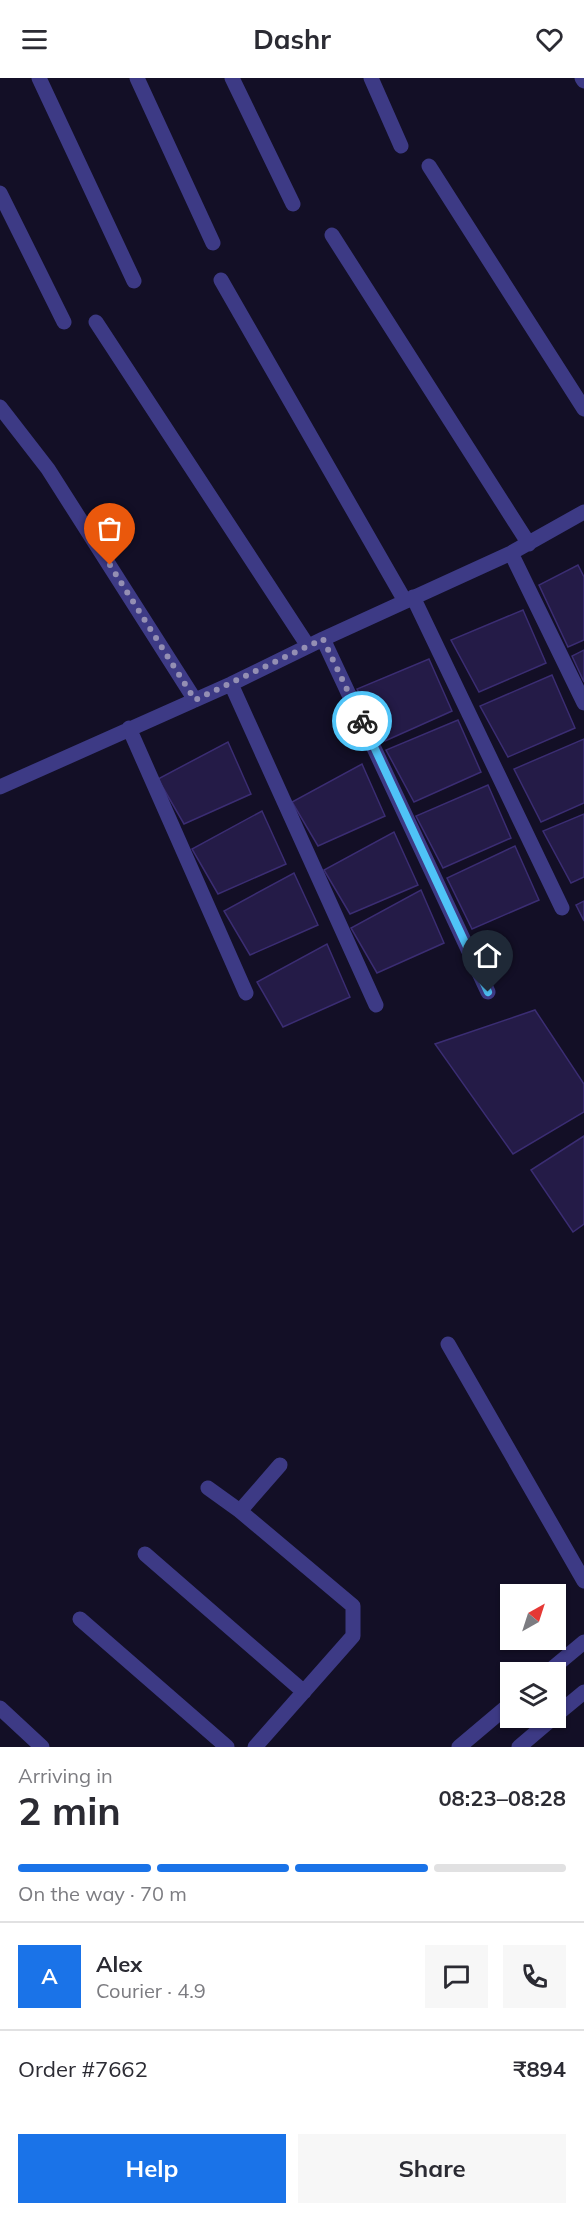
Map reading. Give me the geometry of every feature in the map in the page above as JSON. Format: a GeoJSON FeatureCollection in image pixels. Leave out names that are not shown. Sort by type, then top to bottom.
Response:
{"type":"FeatureCollection","features":[{"type":"Feature","properties":{"kind":"street"},"geometry":{"type":"LineString","coordinates":[[39,78],[135,281]]}},
{"type":"Feature","properties":{"kind":"street"},"geometry":{"type":"LineString","coordinates":[[137,78],[213,243]]}},
{"type":"Feature","properties":{"kind":"street"},"geometry":{"type":"LineString","coordinates":[[232,78],[293,204]]}},
{"type":"Feature","properties":{"kind":"street"},"geometry":{"type":"LineString","coordinates":[[371,78],[401,146]]}},
{"type":"Feature","properties":{"kind":"street"},"geometry":{"type":"LineString","coordinates":[[429,166],[584,409]]}},
{"type":"Feature","properties":{"kind":"street"},"geometry":{"type":"LineString","coordinates":[[0,193],[64,322]]}},
{"type":"Feature","properties":{"kind":"street"},"geometry":{"type":"LineString","coordinates":[[332,235],[529,544]]}},
{"type":"Feature","properties":{"kind":"street"},"geometry":{"type":"LineString","coordinates":[[221,280],[409,599],[562,908]]}},
{"type":"Feature","properties":{"kind":"street"},"geometry":{"type":"LineString","coordinates":[[96,322],[308,646]]}},
{"type":"Feature","properties":{"kind":"street"},"geometry":{"type":"LineString","coordinates":[[0,407],[48,469],[195,700]]}},
{"type":"Feature","properties":{"kind":"street"},"geometry":{"type":"LineString","coordinates":[[0,787],[231,684],[511,553],[584,512]]}},
{"type":"Feature","properties":{"kind":"street"},"geometry":{"type":"LineString","coordinates":[[511,553],[584,704]]}},
{"type":"Feature","properties":{"kind":"street"},"geometry":{"type":"LineString","coordinates":[[323,639],[488,992]]}},
{"type":"Feature","properties":{"kind":"street"},"geometry":{"type":"LineString","coordinates":[[231,684],[376,1005]]}},
{"type":"Feature","properties":{"kind":"street"},"geometry":{"type":"LineString","coordinates":[[129,728],[246,993]]}},
{"type":"Feature","properties":{"kind":"street"},"geometry":{"type":"LineString","coordinates":[[448,1344],[584,1581]]}},
{"type":"Feature","properties":{"kind":"street"},"geometry":{"type":"LineString","coordinates":[[240,1511],[280,1465]]}},
{"type":"Feature","properties":{"kind":"street"},"geometry":{"type":"LineString","coordinates":[[208,1488],[240,1511],[353,1606],[353,1635],[255,1747]]}},
{"type":"Feature","properties":{"kind":"street"},"geometry":{"type":"LineString","coordinates":[[145,1554],[304,1692]]}},
{"type":"Feature","properties":{"kind":"street"},"geometry":{"type":"LineString","coordinates":[[80,1619],[226,1747]]}},
{"type":"Feature","properties":{"kind":"street"},"geometry":{"type":"LineString","coordinates":[[560,1662],[584,1642]]}},
{"type":"Feature","properties":{"kind":"street"},"geometry":{"type":"LineString","coordinates":[[566,1707],[584,1692]]}},
{"type":"Feature","properties":{"kind":"street"},"geometry":{"type":"LineString","coordinates":[[0,1708],[42,1747]]}},
{"type":"Feature","properties":{"kind":"street"},"geometry":{"type":"LineString","coordinates":[[459,1747],[500,1712]]}},
{"type":"Feature","properties":{"kind":"street"},"geometry":{"type":"LineString","coordinates":[[519,1747],[541,1728]]}},
{"type":"Feature","properties":{"kind":"building"},"geometry":{"type":"Polygon","coordinates":[[[578,565],[584,577],[584,640],[568,647],[539,585],[578,565]]]}},
{"type":"Feature","properties":{"kind":"building"},"geometry":{"type":"Polygon","coordinates":[[[523,610],[546,663],[479,692],[451,640],[523,610]]]}},
{"type":"Feature","properties":{"kind":"building"},"geometry":{"type":"Polygon","coordinates":[[[584,650],[584,682],[572,656],[584,650]]]}},
{"type":"Feature","properties":{"kind":"building"},"geometry":{"type":"Polygon","coordinates":[[[429,659],[452,711],[385,741],[357,689],[429,659]]]}},
{"type":"Feature","properties":{"kind":"building"},"geometry":{"type":"Polygon","coordinates":[[[552,675],[575,728],[508,757],[480,706],[552,675]]]}},
{"type":"Feature","properties":{"kind":"building"},"geometry":{"type":"Polygon","coordinates":[[[458,720],[481,772],[414,802],[386,750],[458,720]]]}},
{"type":"Feature","properties":{"kind":"building"},"geometry":{"type":"Polygon","coordinates":[[[584,739],[584,803],[541,822],[514,769],[584,739]]]}},
{"type":"Feature","properties":{"kind":"building"},"geometry":{"type":"Polygon","coordinates":[[[228,742],[251,794],[184,824],[158,779],[228,742]]]}},
{"type":"Feature","properties":{"kind":"building"},"geometry":{"type":"Polygon","coordinates":[[[362,764],[385,816],[318,846],[292,802],[362,764]]]}},
{"type":"Feature","properties":{"kind":"building"},"geometry":{"type":"Polygon","coordinates":[[[488,785],[511,838],[443,868],[416,816],[488,785]]]}},
{"type":"Feature","properties":{"kind":"building"},"geometry":{"type":"Polygon","coordinates":[[[262,811],[286,864],[218,894],[192,849],[262,811]]]}},
{"type":"Feature","properties":{"kind":"building"},"geometry":{"type":"Polygon","coordinates":[[[584,814],[584,877],[571,883],[543,831],[584,814]]]}},
{"type":"Feature","properties":{"kind":"building"},"geometry":{"type":"Polygon","coordinates":[[[394,832],[418,885],[350,914],[324,870],[394,832]]]}},
{"type":"Feature","properties":{"kind":"building"},"geometry":{"type":"Polygon","coordinates":[[[515,846],[539,900],[472,929],[447,878],[515,846]]]}},
{"type":"Feature","properties":{"kind":"building"},"geometry":{"type":"Polygon","coordinates":[[[294,873],[318,925],[250,955],[224,911],[294,873]]]}},
{"type":"Feature","properties":{"kind":"building"},"geometry":{"type":"Polygon","coordinates":[[[421,890],[444,943],[377,973],[351,928],[421,890]]]}},
{"type":"Feature","properties":{"kind":"building"},"geometry":{"type":"Polygon","coordinates":[[[584,901],[584,921],[576,905],[584,901]]]}},
{"type":"Feature","properties":{"kind":"building"},"geometry":{"type":"Polygon","coordinates":[[[327,944],[350,997],[283,1027],[257,982],[327,944]]]}},
{"type":"Feature","properties":{"kind":"building"},"geometry":{"type":"Polygon","coordinates":[[[535,1010],[584,1084],[584,1112],[513,1154],[435,1044],[535,1010]]]}},
{"type":"Feature","properties":{"kind":"building"},"geometry":{"type":"Polygon","coordinates":[[[584,1136],[584,1224],[573,1232],[531,1170],[584,1136]]]}},
{"type":"Feature","properties":{"kind":"way so far"},"geometry":{"type":"LineString","coordinates":[[110,565],[195,700],[323,639],[362,721]]}},
{"type":"Feature","properties":{"kind":"route"},"geometry":{"type":"LineString","coordinates":[[362,721],[488,992]]}}]}
